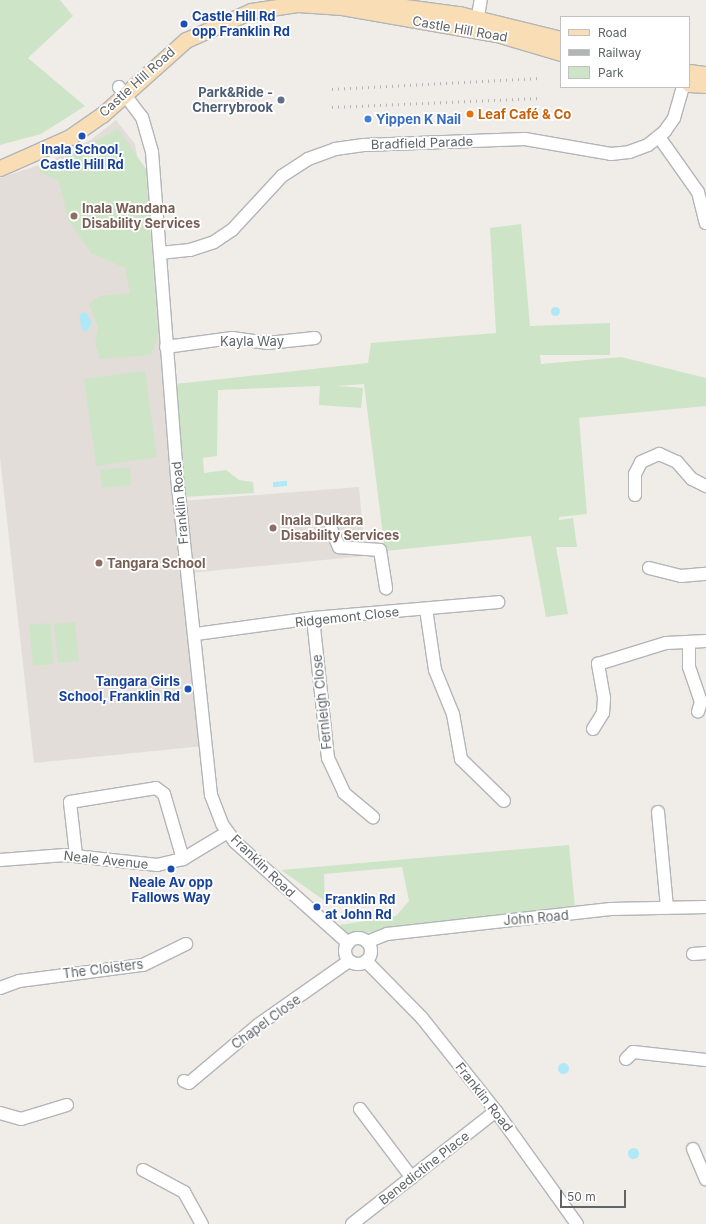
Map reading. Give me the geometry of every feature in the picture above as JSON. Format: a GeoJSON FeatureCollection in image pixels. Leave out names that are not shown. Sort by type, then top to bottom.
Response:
{"type":"FeatureCollection","features":[{"type":"Feature","properties":{"kind":"main road","name":"Castle Hill Road"},"geometry":{"type":"LineString","coordinates":[[0,168],[70,137],[122,90],[181,32],[221,12],[261,0]]}},
{"type":"Feature","properties":{"kind":"main road","name":"Castle Hill Road"},"geometry":{"type":"LineString","coordinates":[[352,0],[560,39]]}},
{"type":"Feature","properties":{"kind":"main road","name":"Castle Hill Road"},"geometry":{"type":"LineString","coordinates":[[0,159],[62,132],[122,90],[154,64],[198,32],[229,18],[273,6],[342,7],[477,24],[560,53]]}},
{"type":"Feature","properties":{"kind":"main road"},"geometry":{"type":"LineString","coordinates":[[690,72],[706,74]]}},
{"type":"Feature","properties":{"kind":"main road"},"geometry":{"type":"LineString","coordinates":[[690,84],[706,85]]}},
{"type":"Feature","properties":{"kind":"street"},"geometry":{"type":"LineString","coordinates":[[477,24],[481,0]]}},
{"type":"Feature","properties":{"kind":"street","name":"Bradfield Parade"},"geometry":{"type":"LineString","coordinates":[[160,253],[190,250],[214,242],[232,230],[282,176],[308,159],[335,149],[364,145],[532,140],[619,154],[643,148],[660,137],[674,118],[683,88]]}},
{"type":"Feature","properties":{"kind":"street","name":"Franklin Road"},"geometry":{"type":"LineString","coordinates":[[122,90],[142,116],[150,138],[184,552],[196,634],[206,771],[217,813],[228,832],[348,944]]}},
{"type":"Feature","properties":{"kind":"street"},"geometry":{"type":"LineString","coordinates":[[660,137],[698,192],[706,224]]}},
{"type":"Feature","properties":{"kind":"street","name":"Kayla Way"},"geometry":{"type":"LineString","coordinates":[[166,347],[232,338],[268,343],[315,338]]}},
{"type":"Feature","properties":{"kind":"street"},"geometry":{"type":"LineString","coordinates":[[635,495],[635,474],[641,462],[660,454],[677,462],[692,479],[706,486]]}},
{"type":"Feature","properties":{"kind":"street"},"geometry":{"type":"LineString","coordinates":[[331,529],[339,547],[380,550],[386,590]]}},
{"type":"Feature","properties":{"kind":"street"},"geometry":{"type":"LineString","coordinates":[[649,568],[681,576],[706,574]]}},
{"type":"Feature","properties":{"kind":"street","name":"Ridgemont Close"},"geometry":{"type":"LineString","coordinates":[[196,634],[313,618],[498,602]]}},
{"type":"Feature","properties":{"kind":"street"},"geometry":{"type":"LineString","coordinates":[[426,609],[435,670],[453,714],[461,759],[504,801]]}},
{"type":"Feature","properties":{"kind":"street","name":"Fernleigh Close"},"geometry":{"type":"LineString","coordinates":[[313,618],[328,758],[344,793],[373,817]]}},
{"type":"Feature","properties":{"kind":"street"},"geometry":{"type":"LineString","coordinates":[[593,729],[603,713],[604,698],[598,664],[666,643],[706,641]]}},
{"type":"Feature","properties":{"kind":"street"},"geometry":{"type":"LineString","coordinates":[[689,643],[689,667],[701,702],[698,712]]}},
{"type":"Feature","properties":{"kind":"street"},"geometry":{"type":"LineString","coordinates":[[76,856],[70,802],[156,788],[164,794],[183,859]]}},
{"type":"Feature","properties":{"kind":"street"},"geometry":{"type":"LineString","coordinates":[[658,812],[667,908]]}},
{"type":"Feature","properties":{"kind":"street","name":"Neale Avenue"},"geometry":{"type":"LineString","coordinates":[[0,860],[76,856],[141,866],[183,859],[228,832]]}},
{"type":"Feature","properties":{"kind":"street","name":"John Road"},"geometry":{"type":"LineString","coordinates":[[367,942],[387,934],[611,909],[706,907]]}},
{"type":"Feature","properties":{"kind":"street"},"geometry":{"type":"LineString","coordinates":[[355,939],[367,942],[371,950],[366,961],[360,964],[349,961],[345,950],[348,944],[355,939]]}},
{"type":"Feature","properties":{"kind":"street","name":"The Cloisters"},"geometry":{"type":"LineString","coordinates":[[0,988],[38,979],[143,965],[186,944]]}},
{"type":"Feature","properties":{"kind":"street"},"geometry":{"type":"LineString","coordinates":[[693,954],[706,953]]}},
{"type":"Feature","properties":{"kind":"street","name":"Chapel Close"},"geometry":{"type":"LineString","coordinates":[[184,1081],[189,1083],[258,1025],[349,961]]}},
{"type":"Feature","properties":{"kind":"street","name":"Franklin Road"},"geometry":{"type":"LineString","coordinates":[[366,961],[422,1018],[496,1111],[576,1224]]}},
{"type":"Feature","properties":{"kind":"street"},"geometry":{"type":"LineString","coordinates":[[626,1059],[633,1052],[706,1060]]}},
{"type":"Feature","properties":{"kind":"street"},"geometry":{"type":"LineString","coordinates":[[0,1114],[21,1119],[67,1105]]}},
{"type":"Feature","properties":{"kind":"street"},"geometry":{"type":"LineString","coordinates":[[360,1109],[412,1178]]}},
{"type":"Feature","properties":{"kind":"street","name":"Benedictine Place"},"geometry":{"type":"LineString","coordinates":[[352,1224],[496,1111]]}},
{"type":"Feature","properties":{"kind":"street"},"geometry":{"type":"LineString","coordinates":[[693,1149],[706,1179]]}},
{"type":"Feature","properties":{"kind":"street"},"geometry":{"type":"LineString","coordinates":[[143,1170],[184,1192],[202,1224]]}},
{"type":"Feature","properties":{"kind":"shaded area","name":"Tangara School"},"geometry":{"type":"Polygon","coordinates":[[[116,120],[135,144],[154,254],[204,746],[34,763],[0,457],[0,178],[48,162],[92,139],[116,120]]]}},
{"type":"Feature","properties":{"kind":"shaded area","name":"Inala Dulkara Disability Services"},"geometry":{"type":"Polygon","coordinates":[[[359,487],[365,556],[189,573],[181,501],[359,487]]]}},
{"type":"Feature","properties":{"kind":"green space"},"geometry":{"type":"Polygon","coordinates":[[[0,0],[60,0],[73,16],[28,58],[85,106],[41,134],[0,145],[0,0]]]}},
{"type":"Feature","properties":{"kind":"green space"},"geometry":{"type":"Polygon","coordinates":[[[118,129],[146,169],[158,338],[151,355],[100,359],[95,343],[98,326],[89,304],[99,296],[130,293],[125,268],[91,253],[68,220],[59,181],[38,171],[118,129]]]}},
{"type":"Feature","properties":{"kind":"green space"},"geometry":{"type":"Polygon","coordinates":[[[521,224],[530,326],[610,323],[610,355],[540,355],[541,364],[621,357],[706,378],[706,406],[579,418],[587,514],[559,517],[559,520],[573,518],[577,547],[556,547],[568,614],[546,617],[531,536],[385,551],[364,384],[337,386],[363,388],[361,408],[319,405],[320,386],[218,390],[217,456],[203,458],[204,473],[226,470],[239,480],[253,482],[254,493],[184,497],[175,384],[368,363],[371,343],[496,333],[490,228],[521,224]]]}},
{"type":"Feature","properties":{"kind":"green space"},"geometry":{"type":"Polygon","coordinates":[[[145,371],[157,457],[96,466],[84,379],[145,371]]]}},
{"type":"Feature","properties":{"kind":"green space"},"geometry":{"type":"Polygon","coordinates":[[[130,467],[131,485],[102,488],[100,470],[130,467]]]}},
{"type":"Feature","properties":{"kind":"green space"},"geometry":{"type":"Polygon","coordinates":[[[75,622],[79,661],[58,663],[54,624],[75,622]]]}},
{"type":"Feature","properties":{"kind":"green space"},"geometry":{"type":"Polygon","coordinates":[[[50,623],[54,664],[33,666],[29,625],[50,623]]]}},
{"type":"Feature","properties":{"kind":"green space"},"geometry":{"type":"Polygon","coordinates":[[[569,845],[575,908],[346,935],[340,925],[396,916],[409,901],[402,867],[324,874],[325,901],[281,870],[569,845]]]}},
{"type":"Feature","properties":{"kind":"water"},"geometry":{"type":"Polygon","coordinates":[[[553,307],[557,307],[559,311],[557,315],[553,315],[551,313],[551,309],[553,307]]]}},
{"type":"Feature","properties":{"kind":"water"},"geometry":{"type":"Polygon","coordinates":[[[86,312],[92,323],[87,331],[82,330],[79,314],[86,312]]]}},
{"type":"Feature","properties":{"kind":"water"},"geometry":{"type":"Polygon","coordinates":[[[287,481],[287,486],[273,487],[273,482],[287,481]]]}},
{"type":"Feature","properties":{"kind":"water"},"geometry":{"type":"Polygon","coordinates":[[[563,1062],[567,1064],[569,1068],[567,1072],[563,1074],[559,1072],[557,1068],[559,1064],[563,1062]]]}},
{"type":"Feature","properties":{"kind":"water"},"geometry":{"type":"Polygon","coordinates":[[[631,1148],[635,1148],[637,1149],[637,1157],[631,1158],[628,1155],[628,1151],[631,1148]]]}},
{"type":"Feature","properties":{"kind":"railway"},"geometry":{"type":"LineString","coordinates":[[332,89],[540,78]]}},
{"type":"Feature","properties":{"kind":"railway"},"geometry":{"type":"LineString","coordinates":[[332,107],[541,98]]}},
{"type":"Feature","properties":{"kind":"place","name":"Castle Hill Rd opp Franklin Rd"},"geometry":{"type":"Point","coordinates":[184,24]}},
{"type":"Feature","properties":{"kind":"place","name":"Park&Ride - Cherrybrook"},"geometry":{"type":"Point","coordinates":[281,100]}},
{"type":"Feature","properties":{"kind":"place","name":"Leaf Café & Co"},"geometry":{"type":"Point","coordinates":[470,114]}},
{"type":"Feature","properties":{"kind":"place","name":"Yippen K Nail"},"geometry":{"type":"Point","coordinates":[368,119]}},
{"type":"Feature","properties":{"kind":"place","name":"Inala School, Castle Hill Rd"},"geometry":{"type":"Point","coordinates":[82,136]}},
{"type":"Feature","properties":{"kind":"place","name":"Inala Wandana Disability Services"},"geometry":{"type":"Point","coordinates":[74,216]}},
{"type":"Feature","properties":{"kind":"place","name":"Inala Dulkara Disability Services"},"geometry":{"type":"Point","coordinates":[273,528]}},
{"type":"Feature","properties":{"kind":"place","name":"Tangara School"},"geometry":{"type":"Point","coordinates":[99,563]}},
{"type":"Feature","properties":{"kind":"place","name":"Tangara Girls School, Franklin Rd"},"geometry":{"type":"Point","coordinates":[188,689]}},
{"type":"Feature","properties":{"kind":"place","name":"Neale Av opp Fallows Way"},"geometry":{"type":"Point","coordinates":[171,869]}},
{"type":"Feature","properties":{"kind":"place","name":"Franklin Rd at John Rd"},"geometry":{"type":"Point","coordinates":[317,907]}}]}
